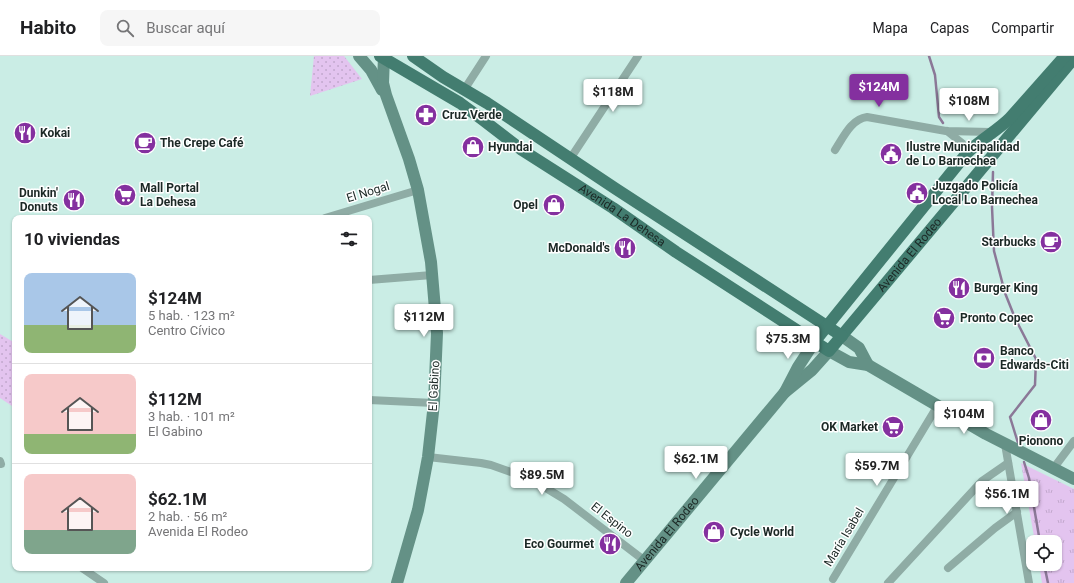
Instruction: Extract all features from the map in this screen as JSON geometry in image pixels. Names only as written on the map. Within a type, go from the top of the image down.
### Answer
[{"type":"main road","name":"El Gabino","points":[[359,56],[371,70],[386,95]]},
{"type":"main road","name":"Avenida La Dehesa","points":[[413,56],[842,336],[859,348],[868,365]]},
{"type":"main road","name":"Avenida El Rodeo","points":[[785,392],[798,367],[815,341],[967,153],[977,143],[991,132],[1002,126],[1010,118],[1064,56]]},
{"type":"main road","name":"Avenida El Rodeo","points":[[631,581],[645,561],[785,392],[812,370],[842,336],[1070,63],[1074,56]]},
{"type":"main road","name":"El Gabino","points":[[383,57],[383,83],[386,95],[409,159],[418,190],[431,262],[436,333],[434,403],[428,457],[418,510],[397,583]]},
{"type":"main road","name":"Avenida La Dehesa","points":[[383,57],[460,103],[522,150],[613,208],[676,252],[829,351],[849,362],[868,365],[1005,444],[1074,478]]},
{"type":"main road","points":[[887,253],[884,263],[886,268],[898,269]]},
{"type":"street","points":[[464,90],[486,56]]},
{"type":"street","points":[[570,158],[638,56]]},
{"type":"street","points":[[835,150],[852,124],[862,117],[871,117],[946,131],[991,132]]},
{"type":"street","points":[[946,131],[962,143],[967,153]]},
{"type":"street","name":"El Nogal","points":[[335,215],[418,190]]},
{"type":"street","points":[[372,280],[432,275]]},
{"type":"street","points":[[372,400],[434,403]]},
{"type":"street","name":"María Isabel","points":[[833,579],[938,405]]},
{"type":"street","points":[[1054,469],[1074,441]]},
{"type":"street","points":[[1005,444],[1029,583]]},
{"type":"street","name":"El Espino","points":[[428,457],[473,461],[491,465],[531,479],[564,499],[645,561]]},
{"type":"street","points":[[888,583],[982,481],[1008,463]]},
{"type":"street","points":[[948,568],[995,528],[1017,512]]},
{"type":"street","points":[[86,571],[104,583]]},
{"type":"green space","points":[[314,56],[344,56],[362,79],[310,96]]},
{"type":"green space","points":[[0,334],[12,341],[12,406],[0,398]]},
{"type":"green space","points":[[1021,463],[1074,489],[1074,583],[1042,583],[1040,571],[1062,571],[1062,535],[1034,535]]},
{"type":"waterway","points":[[929,56],[935,75],[939,117],[943,123]]},
{"type":"waterway","points":[[993,172],[992,207],[994,251],[1005,293],[1015,318],[1036,359],[1035,385],[1010,417],[1018,443]]},
{"type":"waterway","points":[[1024,462],[1029,478],[1039,535]]},
{"type":"waterway","points":[[1045,571],[1048,583]]},
{"type":"place","name":"Cruz Verde","points":[[426,115]]},
{"type":"place","name":"Kokai","points":[[25,133]]},
{"type":"place","name":"The Crepe Café","points":[[145,143]]},
{"type":"place","name":"Hyundai","points":[[473,147]]},
{"type":"place","name":"Ilustre Municipalidad de Lo Barnechea","points":[[891,154]]},
{"type":"place","name":"Juzgado Policía Local Lo Barnechea","points":[[917,193]]},
{"type":"place","name":"Mall Portal La Dehesa","points":[[125,195]]},
{"type":"place","name":"Dunkin' Donuts","points":[[74,200]]},
{"type":"place","name":"Opel","points":[[554,205]]},
{"type":"place","name":"Starbucks","points":[[1051,242]]},
{"type":"place","name":"McDonald's","points":[[625,248]]},
{"type":"place","name":"Burger King","points":[[959,288]]},
{"type":"place","name":"Pronto Copec","points":[[944,318]]},
{"type":"place","name":"Banco Edwards-Citi","points":[[984,358]]},
{"type":"place","name":"Pionono","points":[[1041,420]]},
{"type":"place","name":"OK Market","points":[[893,427]]},
{"type":"place","name":"Cycle World","points":[[714,532]]},
{"type":"place","name":"Eco Gourmet","points":[[610,544]]}]
